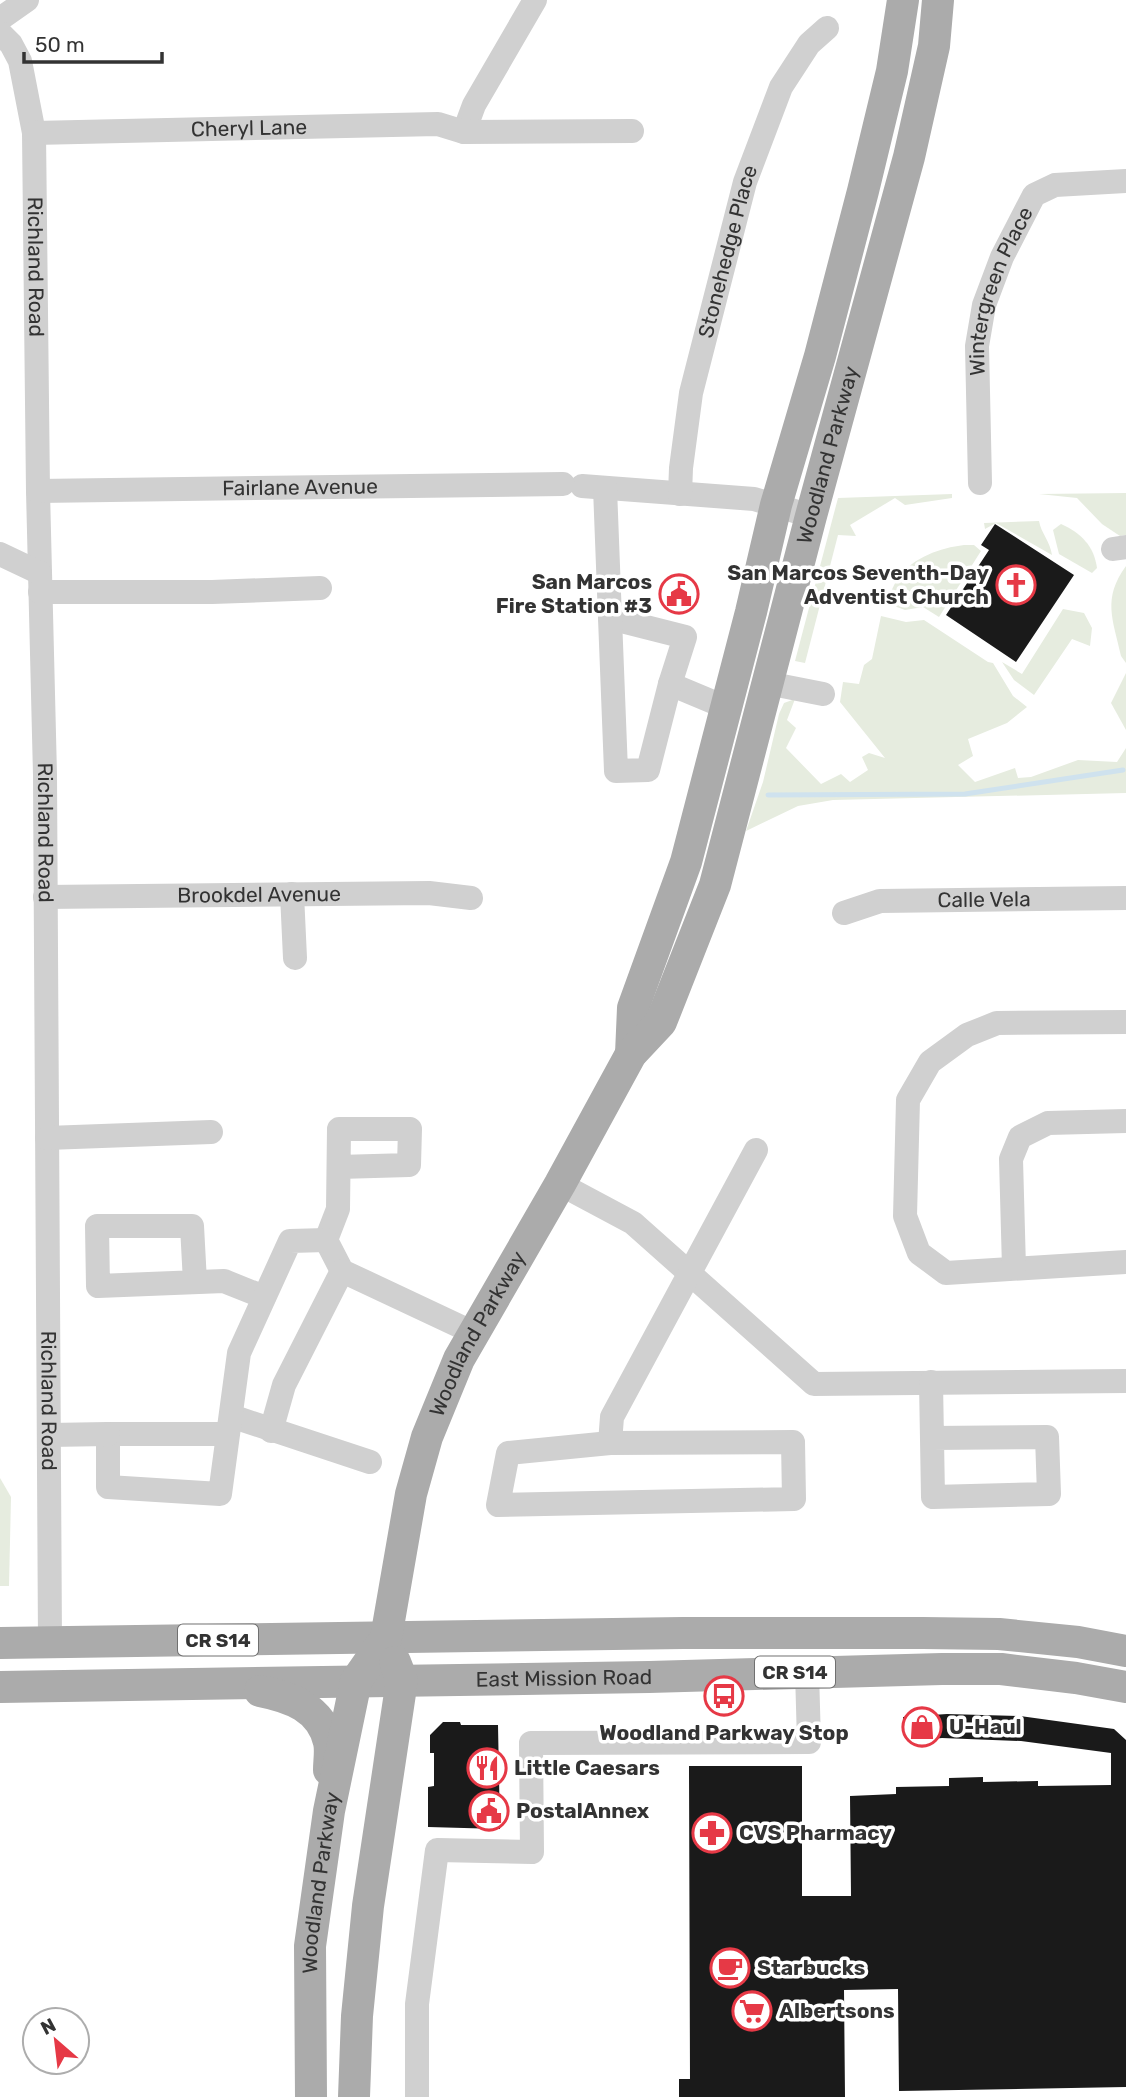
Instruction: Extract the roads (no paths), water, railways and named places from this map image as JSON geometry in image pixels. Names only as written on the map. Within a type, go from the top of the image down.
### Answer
[{"type":"main road","name":"Woodland Parkway","points":[[631,1055],[633,1009],[686,862],[776,505],[820,356],[863,191],[892,72],[904,0]]},
{"type":"main road","name":"Woodland Parkway","points":[[311,2097],[310,1947],[328,1811],[356,1681],[386,1638],[411,1494],[427,1437],[459,1359],[631,1055],[661,1022],[715,885],[811,516],[909,157],[934,46],[938,0]]},
{"type":"main road","name":"East Mission Road","points":[[0,1643],[683,1633],[923,1633],[999,1634],[1078,1642],[1126,1651]]},
{"type":"main road","points":[[649,1677],[649,1668],[655,1662],[876,1648],[923,1633]]},
{"type":"main road","points":[[354,2097],[357,2016],[368,1906],[402,1680],[386,1638]]},
{"type":"main road","name":"East Mission Road","points":[[0,1687],[1001,1670],[1076,1678],[1126,1687]]},
{"type":"main road","points":[[214,1683],[281,1695],[299,1702],[314,1713],[330,1743],[328,1811]]},
{"type":"street","points":[[0,9],[6,0]]},
{"type":"street","points":[[0,19],[27,0]]},
{"type":"street","points":[[464,132],[474,105],[536,0]]},
{"type":"street","name":"Stonehedge Place","points":[[680,494],[691,393],[745,182],[780,87],[809,44],[827,28]]},
{"type":"street","name":"Richland Road","points":[[0,33],[11,44],[19,61],[34,132],[45,897],[50,1642]]},
{"type":"street","name":"Cheryl Lane","points":[[34,132],[438,124],[464,132],[632,131]]},
{"type":"street","name":"Wintergreen Place","points":[[980,483],[977,346],[984,305],[1002,257],[1034,195],[1055,185],[1126,181]]},
{"type":"street","points":[[583,486],[610,618],[615,771],[648,769],[685,637],[610,618]]},
{"type":"street","name":"Fairlane Avenue","points":[[38,491],[583,486],[754,499],[811,516]]},
{"type":"street","points":[[0,554],[40,582],[212,592],[320,588]]},
{"type":"street","points":[[767,683],[823,694]]},
{"type":"street","points":[[670,684],[725,707]]},
{"type":"street","name":"Brookdel Avenue","points":[[45,897],[429,893],[471,898]]},
{"type":"street","points":[[292,894],[295,958]]},
{"type":"street","name":"Calle Vela","points":[[844,913],[880,901],[1126,898]]},
{"type":"street","points":[[1126,1022],[998,1023],[967,1035],[930,1062],[908,1100],[905,1216],[919,1253],[946,1273],[1126,1262]]},
{"type":"street","points":[[1014,1268],[1011,1159],[1020,1137],[1048,1123],[1126,1121]]},
{"type":"street","points":[[47,1138],[211,1132]]},
{"type":"street","points":[[610,1443],[612,1417],[756,1150]]},
{"type":"street","points":[[339,1167],[338,1209],[326,1240],[342,1271],[474,1333]]},
{"type":"street","points":[[560,1184],[634,1223],[814,1384],[1126,1381]]},
{"type":"street","points":[[195,1282],[192,1226],[97,1226],[99,1286],[225,1281],[264,1297]]},
{"type":"street","points":[[108,1434],[108,1488],[220,1494],[239,1353],[289,1241],[326,1240]]},
{"type":"street","points":[[271,1430],[284,1385],[342,1271]]},
{"type":"street","points":[[931,1382],[933,1497],[1049,1493],[1047,1437],[932,1438]]},
{"type":"street","points":[[48,1435],[108,1434],[229,1425],[271,1430],[370,1462]]},
{"type":"street","points":[[793,1442],[794,1499],[498,1504],[508,1453],[610,1443],[793,1442]]},
{"type":"street","points":[[417,2097],[417,2004],[436,1850],[532,1852],[531,1743],[809,1742],[807,1672]]},
{"type":"waterway","points":[[768,795],[965,794],[1123,770]]},
{"type":"place","name":"San Marcos Seventh-Day Adventist Church","points":[[1016,585]]},
{"type":"place","name":"San Marcos Fire Station #3","points":[[679,594]]},
{"type":"place","name":"Woodland Parkway Stop","points":[[724,1696]]},
{"type":"place","name":"U-Haul","points":[[922,1727]]},
{"type":"place","name":"Little Caesars","points":[[487,1768]]},
{"type":"place","name":"PostalAnnex","points":[[489,1811]]},
{"type":"place","name":"CVS Pharmacy","points":[[712,1833]]},
{"type":"place","name":"Starbucks","points":[[730,1968]]},
{"type":"place","name":"Albertsons","points":[[752,2011]]}]
